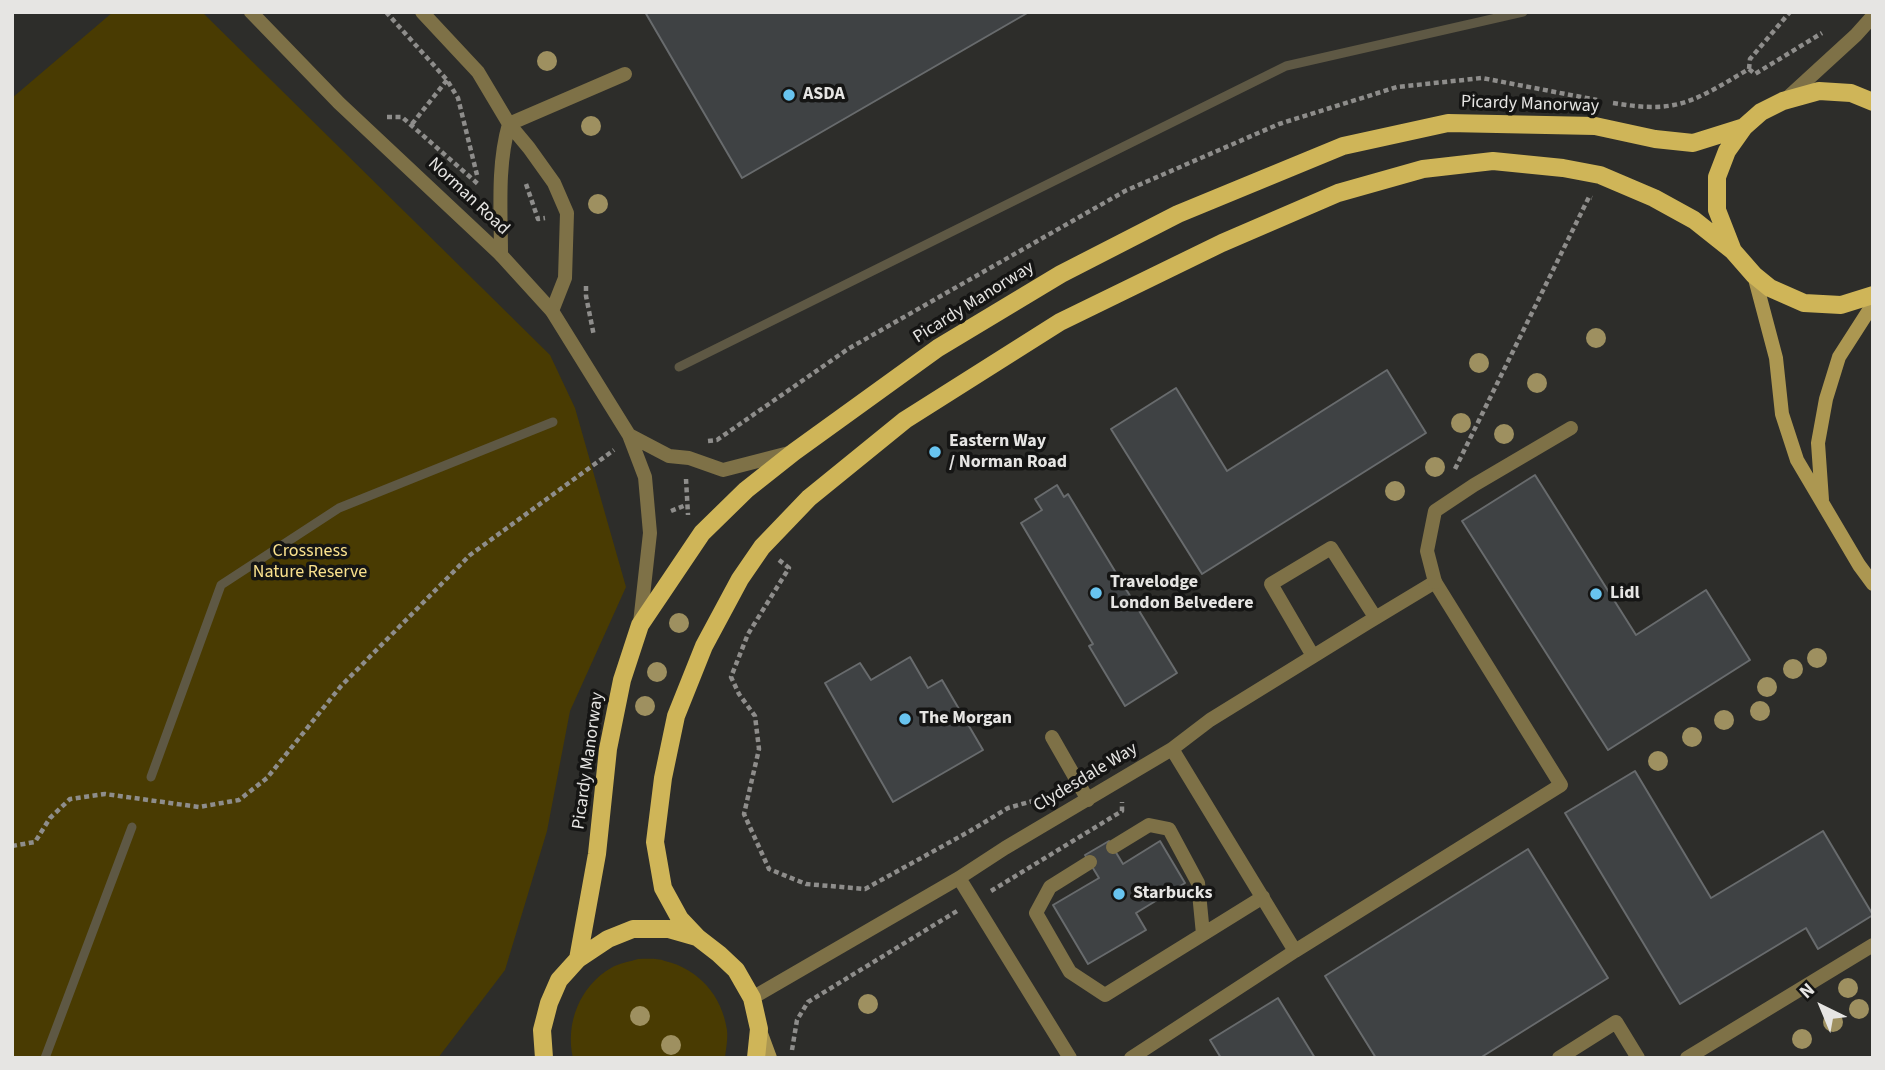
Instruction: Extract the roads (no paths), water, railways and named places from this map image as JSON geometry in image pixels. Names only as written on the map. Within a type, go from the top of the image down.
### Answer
[{"type":"main road","points":[[1733,251],[1717,210],[1717,177],[1727,150],[1744,128],[1761,112],[1783,102],[1819,92],[1851,93],[1873,102]]},
{"type":"main road","name":"Picardy Manorway","points":[[578,959],[597,854],[608,749],[622,680],[640,625],[702,533],[747,490],[794,452],[938,348],[1061,274],[1178,214],[1343,146],[1448,123],[1595,126],[1655,139],[1693,143],[1744,128]]},
{"type":"main road","points":[[770,1058],[759,1029],[752,998],[736,970],[696,937],[680,919],[663,887],[655,842],[663,778],[676,716],[704,646],[740,579],[762,547],[809,498],[905,420],[1060,322],[1210,249],[1338,193],[1423,169],[1493,161],[1563,168],[1600,176],[1654,198],[1694,220],[1733,251],[1754,275],[1770,288],[1804,303],[1841,305],[1873,295]]},
{"type":"main road","points":[[1754,275],[1776,358],[1782,414],[1797,460],[1858,565],[1873,584]]},
{"type":"main road","points":[[1822,505],[1818,443],[1826,399],[1839,357],[1873,304]]},
{"type":"main road","points":[[544,1058],[542,1030],[549,1003],[559,981],[578,959],[608,939],[633,929],[669,929],[696,937]]},
{"type":"main road","points":[[757,1058],[759,1029]]},
{"type":"street","name":"Norman Road","points":[[251,12],[339,103],[501,255],[552,311],[629,435],[645,477],[650,533],[640,625]]},
{"type":"street","points":[[422,12],[478,72],[509,124],[554,183],[567,213],[565,278],[552,311]]},
{"type":"street","points":[[1783,102],[1873,16]]},
{"type":"street","points":[[501,255],[502,147],[509,124],[625,74]]},
{"type":"street","points":[[1131,1058],[1296,951],[1562,785],[1435,582],[1427,551],[1435,511],[1571,428]]},
{"type":"street","points":[[629,435],[669,456],[690,458],[723,470],[794,452]]},
{"type":"street","points":[[1313,656],[1271,583],[1331,548],[1375,617]]},
{"type":"street","name":"Clydesdale Way","points":[[752,998],[959,878],[1172,749],[1210,720],[1435,582]]},
{"type":"street","points":[[1052,737],[1088,800]]},
{"type":"street","points":[[1172,749],[1296,951]]},
{"type":"street","points":[[1113,847],[1149,825],[1169,829],[1198,883],[1203,934]]},
{"type":"street","points":[[1090,862],[1050,887],[1036,913],[1070,972],[1105,995],[1263,897]]},
{"type":"street","points":[[959,878],[1070,1058]]},
{"type":"street","points":[[1687,1058],[1873,945]]},
{"type":"street","points":[[1559,1058],[1616,1022],[1638,1058]]},
{"type":"waterway","points":[[679,367],[1286,66],[1523,12]]},
{"type":"waterway","points":[[151,777],[221,585],[339,508],[553,422]]},
{"type":"waterway","points":[[45,1058],[132,827]]},
{"type":"place","name":"ASDA","points":[[789,95]]},
{"type":"place","name":"Eastern Way / Norman Road","points":[[935,452]]},
{"type":"place","name":"Travelodge London Belvedere","points":[[1096,593]]},
{"type":"place","name":"Lidl","points":[[1596,594]]},
{"type":"place","name":"The Morgan","points":[[905,719]]},
{"type":"place","name":"Starbucks","points":[[1119,894]]},
{"type":"park label","name":"Crossness Nature Reserve","points":[[310,562]]}]
